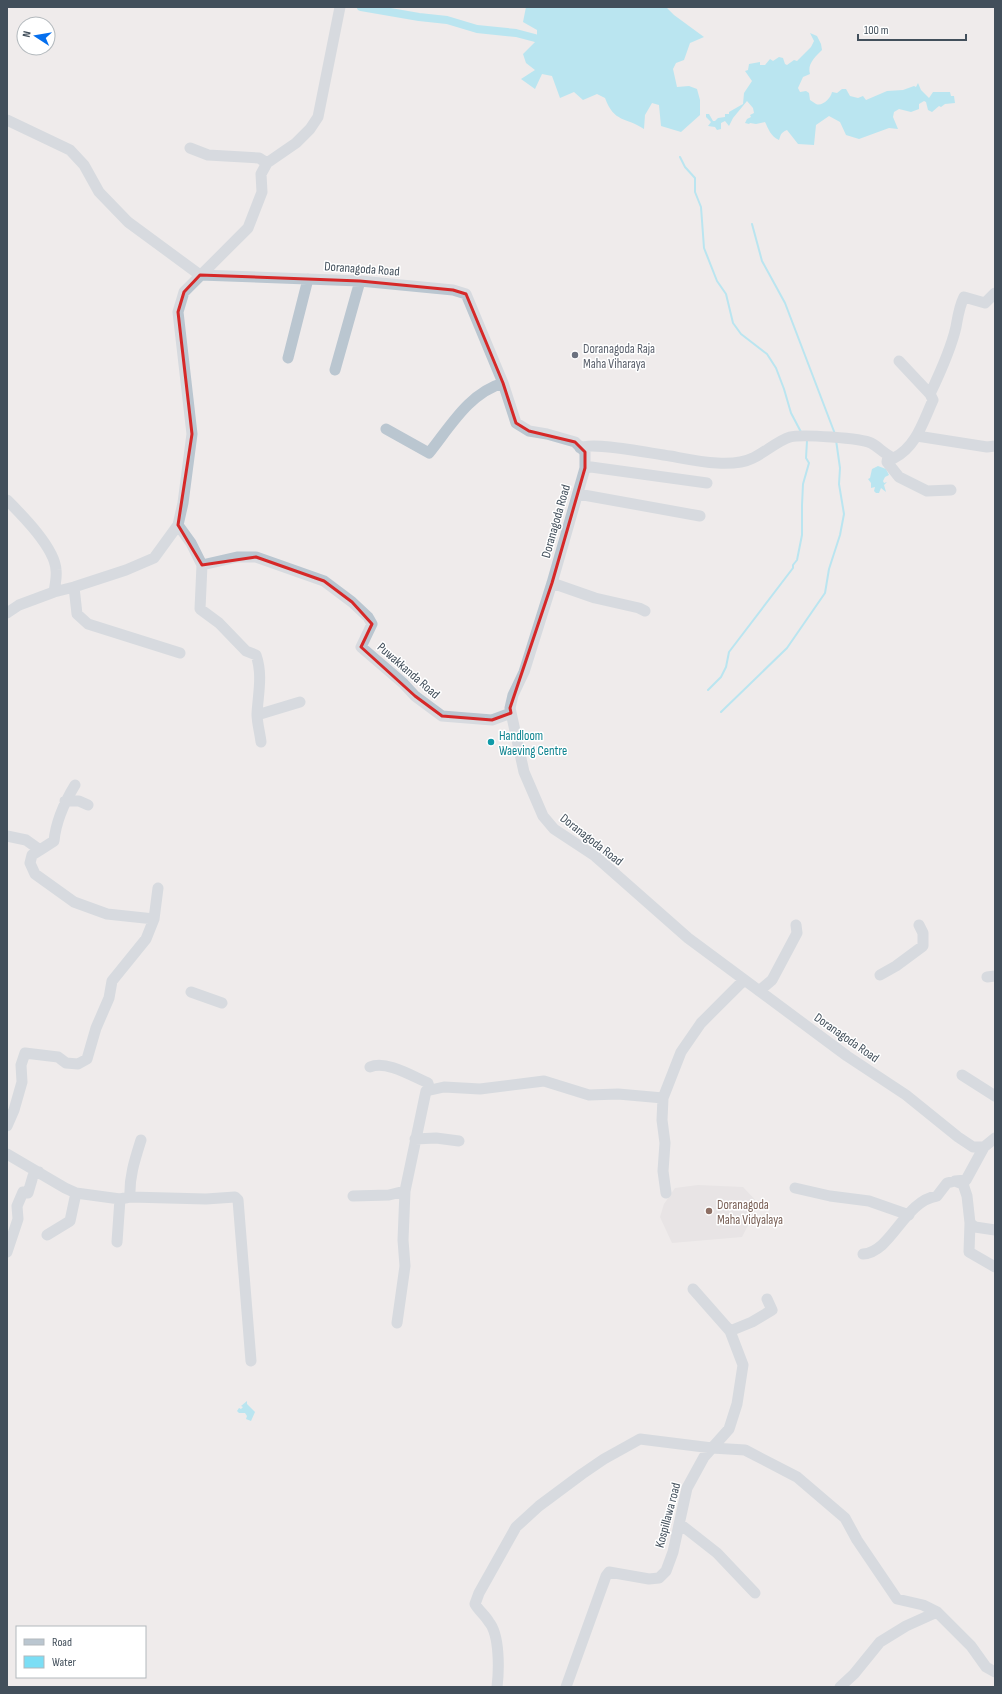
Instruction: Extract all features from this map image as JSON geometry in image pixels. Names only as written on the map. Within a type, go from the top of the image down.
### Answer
[{"type":"street","points":[[7,613],[19,605],[54,592],[126,570],[154,558],[178,526],[183,503],[192,434],[178,312],[184,292],[248,228],[262,192],[261,174],[266,163],[296,143],[318,117],[340,7]]},
{"type":"street","points":[[7,120],[70,150],[84,165],[99,192],[128,222],[200,275]]},
{"type":"street","points":[[190,148],[208,155],[259,158],[266,163]]},
{"type":"street","name":"Doranagoda Road","points":[[200,275],[360,281],[453,290],[466,294],[503,383],[516,423],[529,431],[547,434],[575,442],[585,452],[585,468],[552,583],[524,672],[513,695],[510,708],[524,772],[543,816],[554,828],[595,856],[688,938],[847,1056],[906,1095],[958,1137],[973,1147],[984,1147]]},
{"type":"street","points":[[288,358],[308,279]]},
{"type":"street","points":[[336,370],[360,281]]},
{"type":"street","points":[[930,394],[947,353],[956,327],[959,307],[964,297],[985,303],[995,293]]},
{"type":"street","points":[[580,448],[585,445],[607,447],[707,462],[733,463],[745,462],[754,458],[789,437],[805,436],[860,440],[871,443],[888,456],[894,458],[904,453],[918,436],[933,400],[930,394],[899,361]]},
{"type":"street","points":[[386,429],[429,453],[469,403],[491,387],[503,383]]},
{"type":"street","points":[[918,436],[973,445],[995,446]]},
{"type":"street","points":[[888,456],[887,462],[899,478],[927,491],[951,490]]},
{"type":"street","points":[[585,468],[591,467],[707,483]]},
{"type":"street","points":[[578,494],[700,516]]},
{"type":"street","points":[[7,500],[27,520],[50,553],[56,570],[54,592]]},
{"type":"street","points":[[178,526],[191,543],[202,565],[200,609],[219,623],[246,651],[256,655],[259,662],[260,690],[257,715],[261,742]]},
{"type":"street","name":"Puwakkanda Road","points":[[202,565],[237,557],[256,557],[324,581],[352,602],[368,617],[372,624],[362,647],[403,683],[415,696],[442,716],[492,720],[511,713]]},
{"type":"street","points":[[552,583],[595,598],[639,608],[645,611]]},
{"type":"street","points":[[74,587],[77,614],[88,624],[180,653]]},
{"type":"street","points":[[257,715],[300,702]]},
{"type":"street","points":[[75,785],[65,801],[55,828],[54,841],[32,855],[30,863],[35,874],[74,902],[107,914],[154,919]]},
{"type":"street","points":[[65,801],[79,801],[88,805]]},
{"type":"street","points":[[7,836],[26,840],[40,850]]},
{"type":"street","points":[[7,1126],[14,1110],[22,1082],[21,1064],[25,1053],[58,1057],[66,1063],[78,1064],[87,1059],[96,1028],[108,998],[112,981],[146,939],[154,919],[158,888]]},
{"type":"street","points":[[759,991],[772,980],[797,933],[796,925]]},
{"type":"street","points":[[880,974],[896,966],[923,946],[923,933],[919,925]]},
{"type":"street","points":[[666,1193],[663,1171],[665,1143],[662,1120],[662,1098],[681,1052],[701,1023],[744,980]]},
{"type":"street","points":[[190,992],[222,1003]]},
{"type":"street","points":[[370,1067],[377,1064],[399,1070],[428,1083],[429,1090]]},
{"type":"street","points":[[962,1075],[995,1096]]},
{"type":"street","points":[[397,1323],[405,1266],[403,1240],[405,1191],[426,1091],[444,1087],[480,1089],[544,1081],[589,1095],[618,1094],[662,1098]]},
{"type":"street","points":[[415,1139],[436,1138],[459,1141]]},
{"type":"street","points":[[863,1254],[869,1254],[883,1243],[908,1215],[913,1207],[930,1197],[937,1196],[947,1183],[966,1180],[984,1147],[995,1138]]},
{"type":"street","points":[[117,1242],[125,1198],[130,1187],[133,1166],[141,1140]]},
{"type":"street","points":[[7,1154],[76,1193],[125,1198],[206,1199],[235,1197],[238,1200],[251,1360]]},
{"type":"street","points":[[7,1252],[18,1218],[17,1206],[23,1192],[28,1193],[33,1176],[39,1172]]},
{"type":"street","points":[[955,1181],[963,1184],[967,1196],[970,1223],[969,1252],[995,1266]]},
{"type":"street","points":[[796,1188],[830,1196],[869,1201],[908,1215]]},
{"type":"street","points":[[353,1196],[389,1196],[405,1191]]},
{"type":"street","points":[[47,1235],[70,1221],[76,1193]]},
{"type":"street","points":[[970,1223],[975,1227],[995,1230]]},
{"type":"street","name":"Kospillawa road","points":[[566,1687],[606,1576],[609,1572],[649,1579],[659,1578],[666,1571],[680,1524],[687,1488],[700,1464],[729,1429],[738,1396],[743,1365],[730,1331],[693,1289]]},
{"type":"street","points":[[730,1331],[752,1322],[772,1310],[767,1299]]},
{"type":"street","points":[[497,1687],[499,1674],[498,1645],[490,1622],[480,1613],[475,1604],[479,1593],[516,1527],[556,1493],[604,1459],[633,1441],[640,1439],[712,1448],[745,1450],[797,1477],[845,1518],[857,1540],[897,1600],[923,1606],[937,1612],[971,1646],[986,1667],[995,1672]]},
{"type":"street","points":[[680,1524],[717,1553],[755,1593]]},
{"type":"street","points":[[840,1687],[854,1674],[880,1642],[906,1626],[937,1612]]},
{"type":"highlighted area","points":[[200,275],[360,281],[453,290],[466,294],[503,383],[516,423],[529,431],[575,442],[585,452],[585,468],[552,583],[510,708],[511,713],[492,720],[442,716],[415,696],[361,647],[372,624],[352,602],[324,581],[256,557],[202,565],[178,525],[192,434],[178,312],[184,292]]},
{"type":"shaded area","name":"Doranagoda Maha Vidyalaya","points":[[698,1185],[743,1187],[759,1204],[742,1237],[672,1243],[660,1217],[664,1204],[675,1188]]},
{"type":"water","points":[[526,7],[666,7],[674,15],[704,37],[690,43],[684,60],[676,63],[673,69],[677,87],[689,86],[697,89],[700,100],[700,115],[681,132],[661,126],[659,105],[652,103],[645,115],[644,129],[617,116],[612,112],[605,98],[597,94],[583,100],[574,92],[560,98],[552,76],[542,74],[535,89],[521,79],[535,70],[526,63],[523,54],[537,40],[537,30],[523,22]]},
{"type":"water","points":[[810,33],[817,36],[822,50],[814,58],[811,64],[809,70],[810,74],[803,77],[798,88],[800,92],[806,91],[809,93],[810,100],[818,105],[828,99],[832,92],[837,93],[842,89],[846,89],[850,96],[858,98],[863,96],[866,100],[887,91],[903,90],[914,86],[916,87],[918,83],[921,90],[929,98],[933,92],[950,92],[951,96],[954,96],[955,103],[945,104],[941,107],[939,106],[932,112],[928,110],[926,102],[924,101],[919,104],[919,109],[911,112],[899,109],[894,112],[893,117],[898,129],[889,128],[859,139],[846,135],[840,122],[829,116],[816,125],[814,145],[798,144],[787,130],[782,133],[779,140],[776,139],[765,122],[756,124],[745,123],[747,119],[751,117],[750,115],[754,113],[753,108],[747,101],[733,118],[729,126],[725,121],[721,123],[721,129],[717,130],[715,127],[708,126],[711,122],[706,117],[706,114],[709,114],[713,121],[715,121],[718,118],[725,117],[725,114],[729,114],[729,112],[743,104],[744,93],[752,81],[745,71],[748,70],[749,64],[760,62],[760,65],[765,65],[770,59],[773,61],[779,57],[783,58],[785,64],[787,65],[794,60],[797,61],[811,47],[814,41]]},
{"type":"water","points":[[878,466],[886,469],[889,475],[885,477],[883,481],[884,483],[887,482],[884,485],[886,492],[881,488],[879,493],[876,493],[874,491],[875,487],[871,488],[871,483],[868,479],[870,478],[872,469]]},
{"type":"water","points":[[247,1401],[247,1404],[255,1412],[251,1421],[246,1419],[247,1416],[245,1413],[239,1413],[237,1411],[239,1408],[241,1409],[243,1407],[241,1406]]},
{"type":"waterway","points":[[361,7],[419,17],[447,20],[477,29],[516,33],[535,38]]},
{"type":"waterway","points":[[680,157],[685,167],[695,178],[695,192],[701,207],[704,248],[717,281],[726,294],[733,323],[741,334],[767,354],[776,368],[791,413],[801,432]]},
{"type":"waterway","points":[[752,224],[762,261],[785,303],[835,434]]},
{"type":"waterway","points":[[721,712],[787,648],[825,593],[829,569],[840,535],[844,514],[839,484],[840,468],[836,440]]},
{"type":"waterway","points":[[708,690],[721,677],[726,667],[729,652],[793,568],[793,565],[797,560],[802,535],[803,484],[809,463],[806,458],[807,441]]},
{"type":"place","name":"Doranagoda Raja Maha Viharaya","points":[[575,355]]},
{"type":"place","name":"Handloom Waeving Centre","points":[[491,742]]},
{"type":"place","name":"Doranagoda Maha Vidyalaya","points":[[709,1211]]}]
